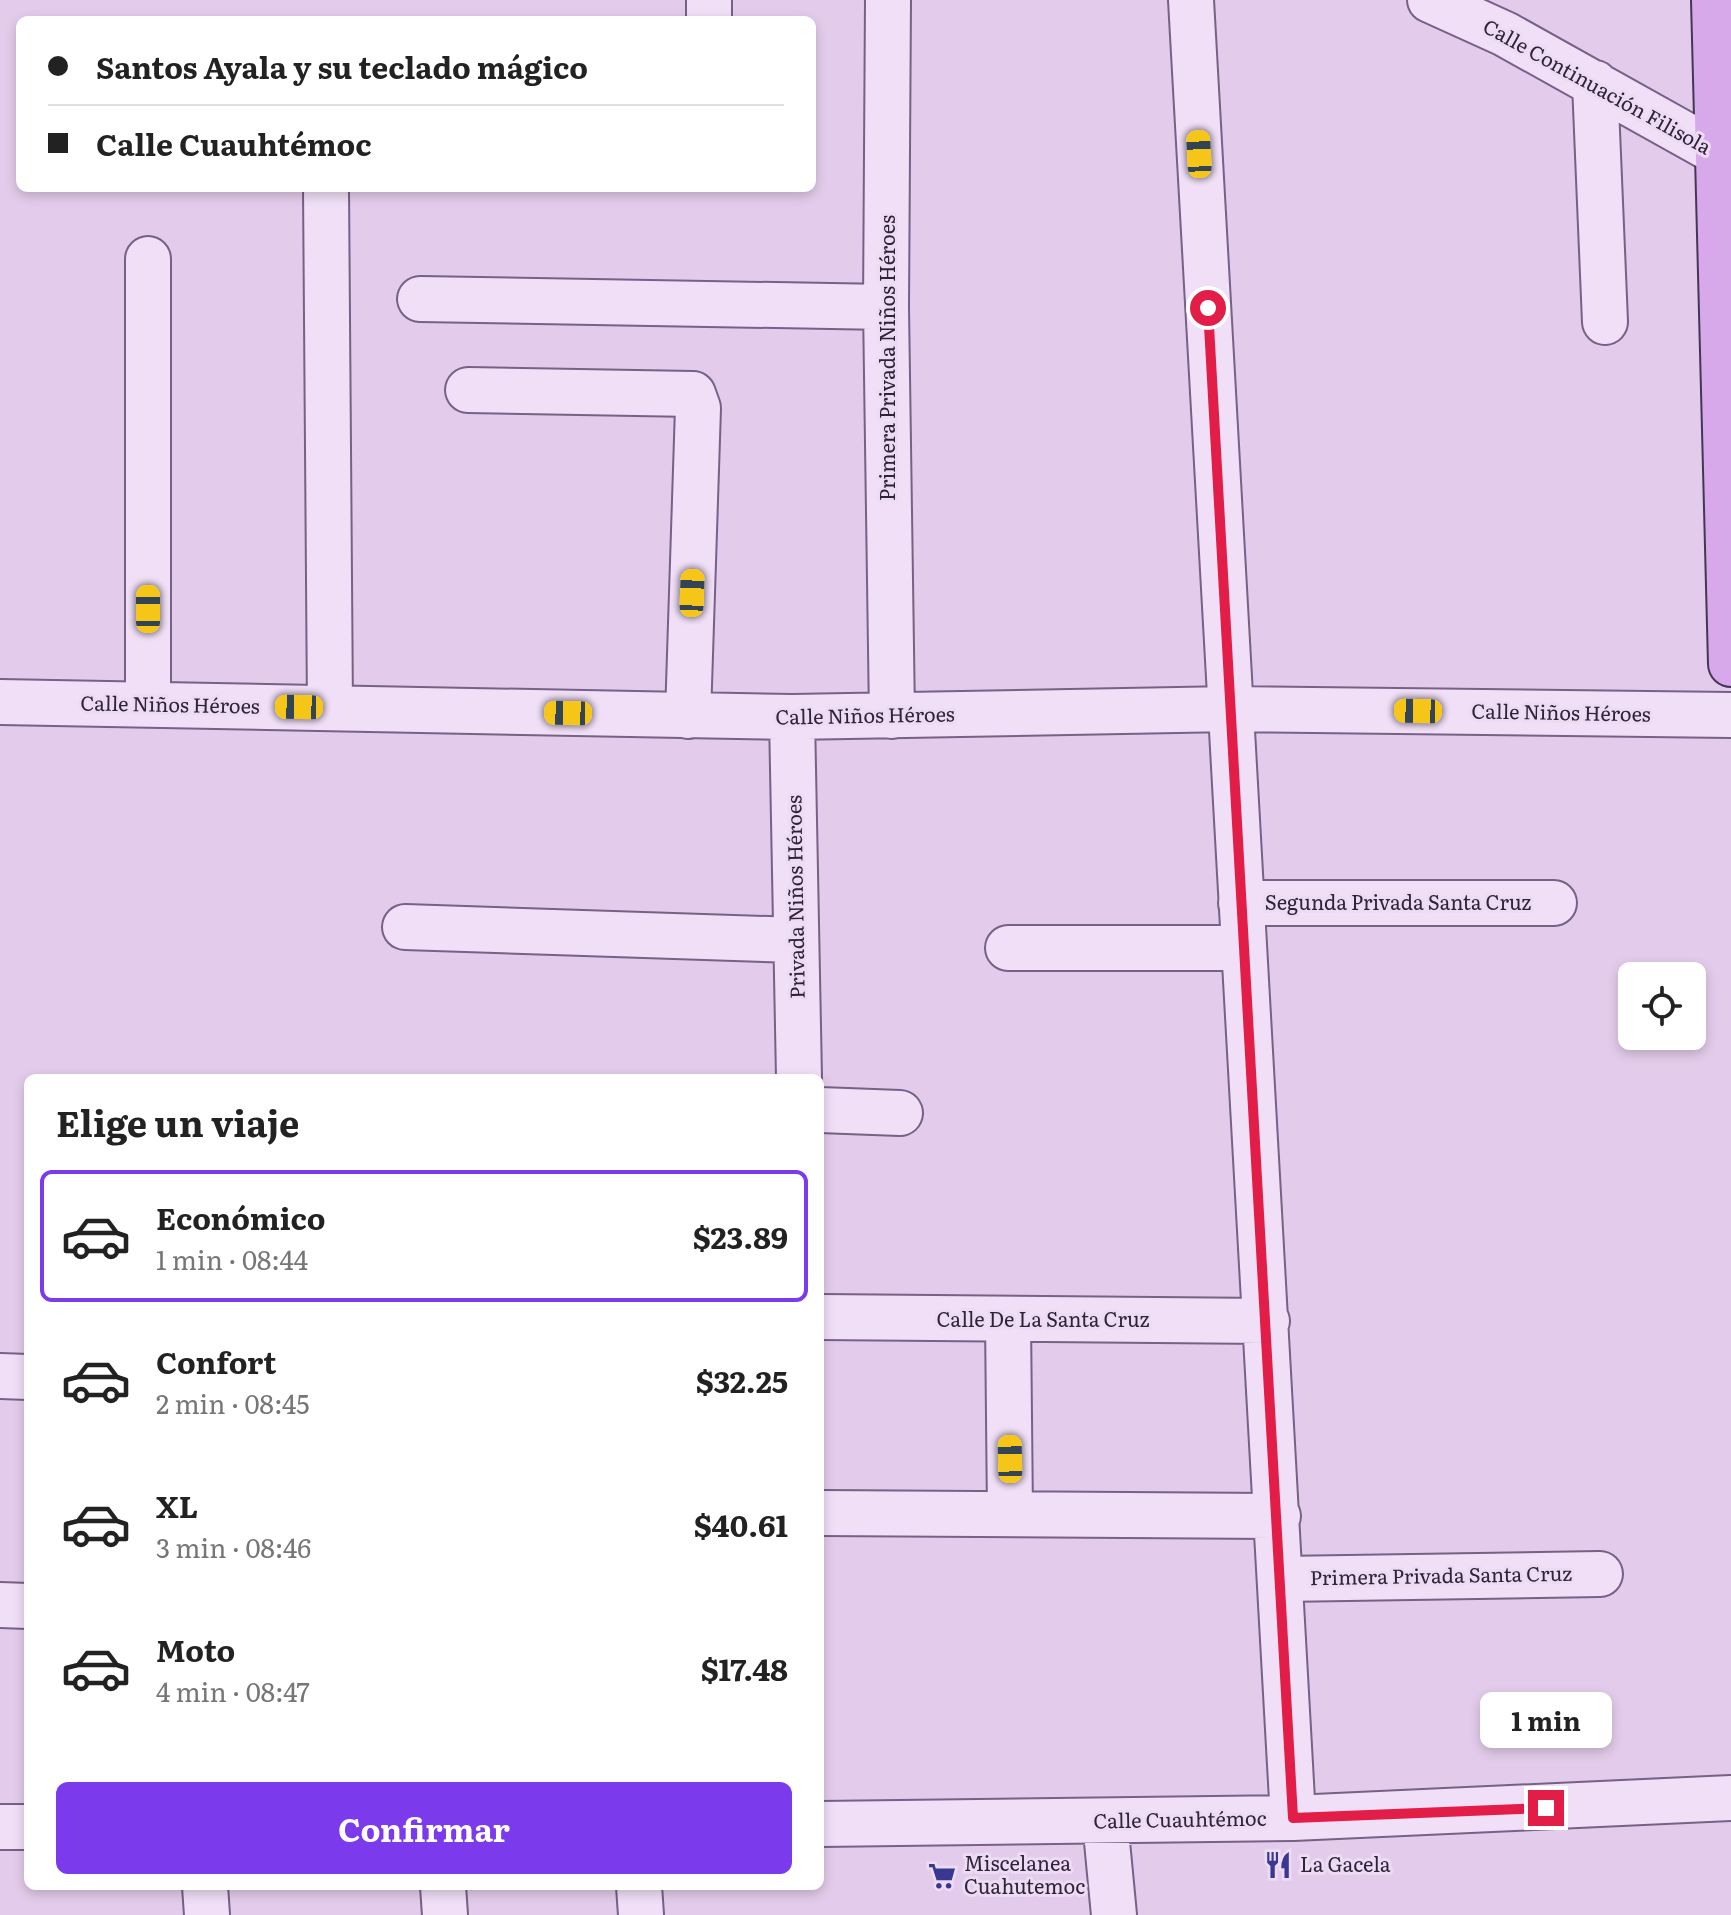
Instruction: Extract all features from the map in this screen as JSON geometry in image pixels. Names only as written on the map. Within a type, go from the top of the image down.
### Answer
[{"type":"main road","points":[[1714,0],[1727,276],[1731,664]]},
{"type":"street","name":"Primera Privada Niños Héroes","points":[[888,0],[886,307],[892,716]]},
{"type":"street","points":[[1191,0],[1243,948],[1282,1579],[1293,1818]]},
{"type":"street","name":"Calle Continuación Filisola","points":[[1430,0],[1505,17],[1595,83],[1720,154]]},
{"type":"street","points":[[1595,83],[1605,322]]},
{"type":"street","points":[[326,192],[330,708]]},
{"type":"street","points":[[148,259],[148,704]]},
{"type":"street","points":[[420,299],[886,307]]},
{"type":"street","points":[[468,390],[693,394],[698,408],[688,716]]},
{"type":"street","name":"Calle Niños Héroes","points":[[0,702],[792,717],[1231,709],[1731,715]]},
{"type":"street","name":"Privada Niños Héroes","points":[[792,717],[799,1074]]},
{"type":"street","name":"Segunda Privada Santa Cruz","points":[[1241,903],[1554,903]]},
{"type":"street","points":[[405,927],[796,940]]},
{"type":"street","points":[[1008,948],[1243,948]]},
{"type":"street","points":[[824,1110],[900,1113]]},
{"type":"street","name":"Calle De La Santa Cruz","points":[[824,1317],[1267,1321]]},
{"type":"street","points":[[1008,1320],[1010,1514]]},
{"type":"street","points":[[0,1376],[24,1377]]},
{"type":"street","points":[[824,1513],[1278,1516]]},
{"type":"street","name":"Primera Privada Santa Cruz","points":[[1282,1579],[1600,1574]]},
{"type":"street","points":[[0,1605],[24,1606]]},
{"type":"street","name":"Calle Cuauhtémoc","points":[[824,1824],[1293,1818],[1731,1798]]},
{"type":"street","points":[[1105,1821],[1114,1915]]},
{"type":"street","points":[[0,1827],[24,1827]]},
{"type":"street","points":[[205,1890],[207,1915]]},
{"type":"street","points":[[443,1890],[445,1915]]},
{"type":"street","points":[[639,1890],[641,1915]]},
{"type":"place","name":"La Gacela","points":[[1278,1865]]},
{"type":"place","name":"Miscelanea Cuahutemoc","points":[[942,1876]]},
{"type":"route","points":[[1208,308],[1282,1579],[1293,1818],[1546,1808]]}]
